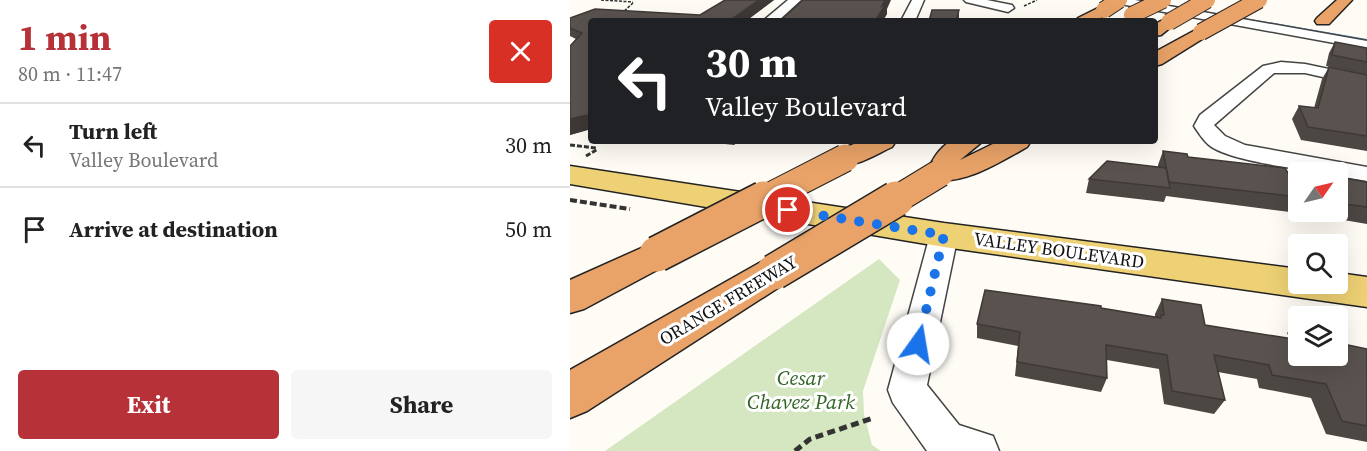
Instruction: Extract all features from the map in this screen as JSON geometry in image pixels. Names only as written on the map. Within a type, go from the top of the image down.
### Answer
[{"type":"highway","points":[[1126,18],[1163,0]]},
{"type":"highway","points":[[1162,26],[1207,0]]},
{"type":"highway","points":[[1317,20],[1345,0]]},
{"type":"highway","points":[[1089,18],[1113,3]]},
{"type":"highway","points":[[1158,58],[1201,32],[1263,6]]},
{"type":"highway","points":[[570,298],[876,144]]},
{"type":"highway","name":"ORANGE FREEWAY","points":[[570,395],[939,173],[950,153],[965,144]]},
{"type":"highway","points":[[939,173],[975,165],[1013,144]]},
{"type":"main road","name":"VALLEY BOULEVARD","points":[[570,175],[944,235],[1288,281]]},
{"type":"main road","points":[[1348,290],[1367,292]]},
{"type":"street","points":[[774,18],[795,0]]},
{"type":"street","points":[[909,18],[918,0]]},
{"type":"street","points":[[970,0],[1008,8]]},
{"type":"street","points":[[1151,0],[1367,37]]},
{"type":"street","points":[[1197,0],[1263,6]]},
{"type":"street","points":[[1113,3],[1367,45]]},
{"type":"street","points":[[1317,20],[1345,24]]},
{"type":"street","points":[[1367,82],[1281,66],[1269,69],[1207,118],[1204,126],[1217,141],[1239,151],[1367,174]]},
{"type":"street","points":[[944,235],[907,390],[947,443],[978,451]]},
{"type":"path","points":[[601,0],[634,2],[619,16]]},
{"type":"path","points":[[570,145],[598,149]]},
{"type":"path","points":[[795,451],[810,439],[873,418]]},
{"type":"green space","name":"Cesar Chavez Park","points":[[879,259],[900,280],[863,391],[864,414],[872,445],[881,451],[605,451]]},
{"type":"building","points":[[725,0],[759,0],[733,18],[588,18],[588,115],[570,119],[570,46],[582,33],[570,28],[570,18],[595,9],[700,15]]},
{"type":"building","points":[[803,0],[885,0],[882,6],[886,4],[877,18],[783,18]]},
{"type":"building","points":[[932,10],[959,10],[957,18],[930,18]]},
{"type":"building","points":[[1335,42],[1367,48],[1367,62],[1332,55]]},
{"type":"building","points":[[1329,67],[1367,75],[1367,136],[1308,127],[1299,106],[1318,108]]},
{"type":"building","points":[[1163,151],[1187,154],[1188,157],[1285,168],[1288,173],[1288,196],[1169,182]]},
{"type":"building","points":[[1107,161],[1166,168],[1170,188],[1089,179]]},
{"type":"building","points":[[1348,179],[1367,182],[1367,207],[1348,204]]},
{"type":"building","points":[[985,290],[1101,306],[1101,308],[1161,318],[1161,315],[1164,315],[1162,299],[1201,305],[1205,325],[1288,338],[1288,366],[1348,366],[1348,345],[1367,349],[1367,426],[1342,421],[1326,384],[1272,375],[1269,365],[1214,355],[1225,400],[1172,391],[1167,355],[1106,345],[1107,378],[1017,362],[1020,332],[977,324]]},
{"type":"waterway","points":[[1159,4],[1367,40]]},
{"type":"route","points":[[788,210],[944,235],[918,344]]}]
